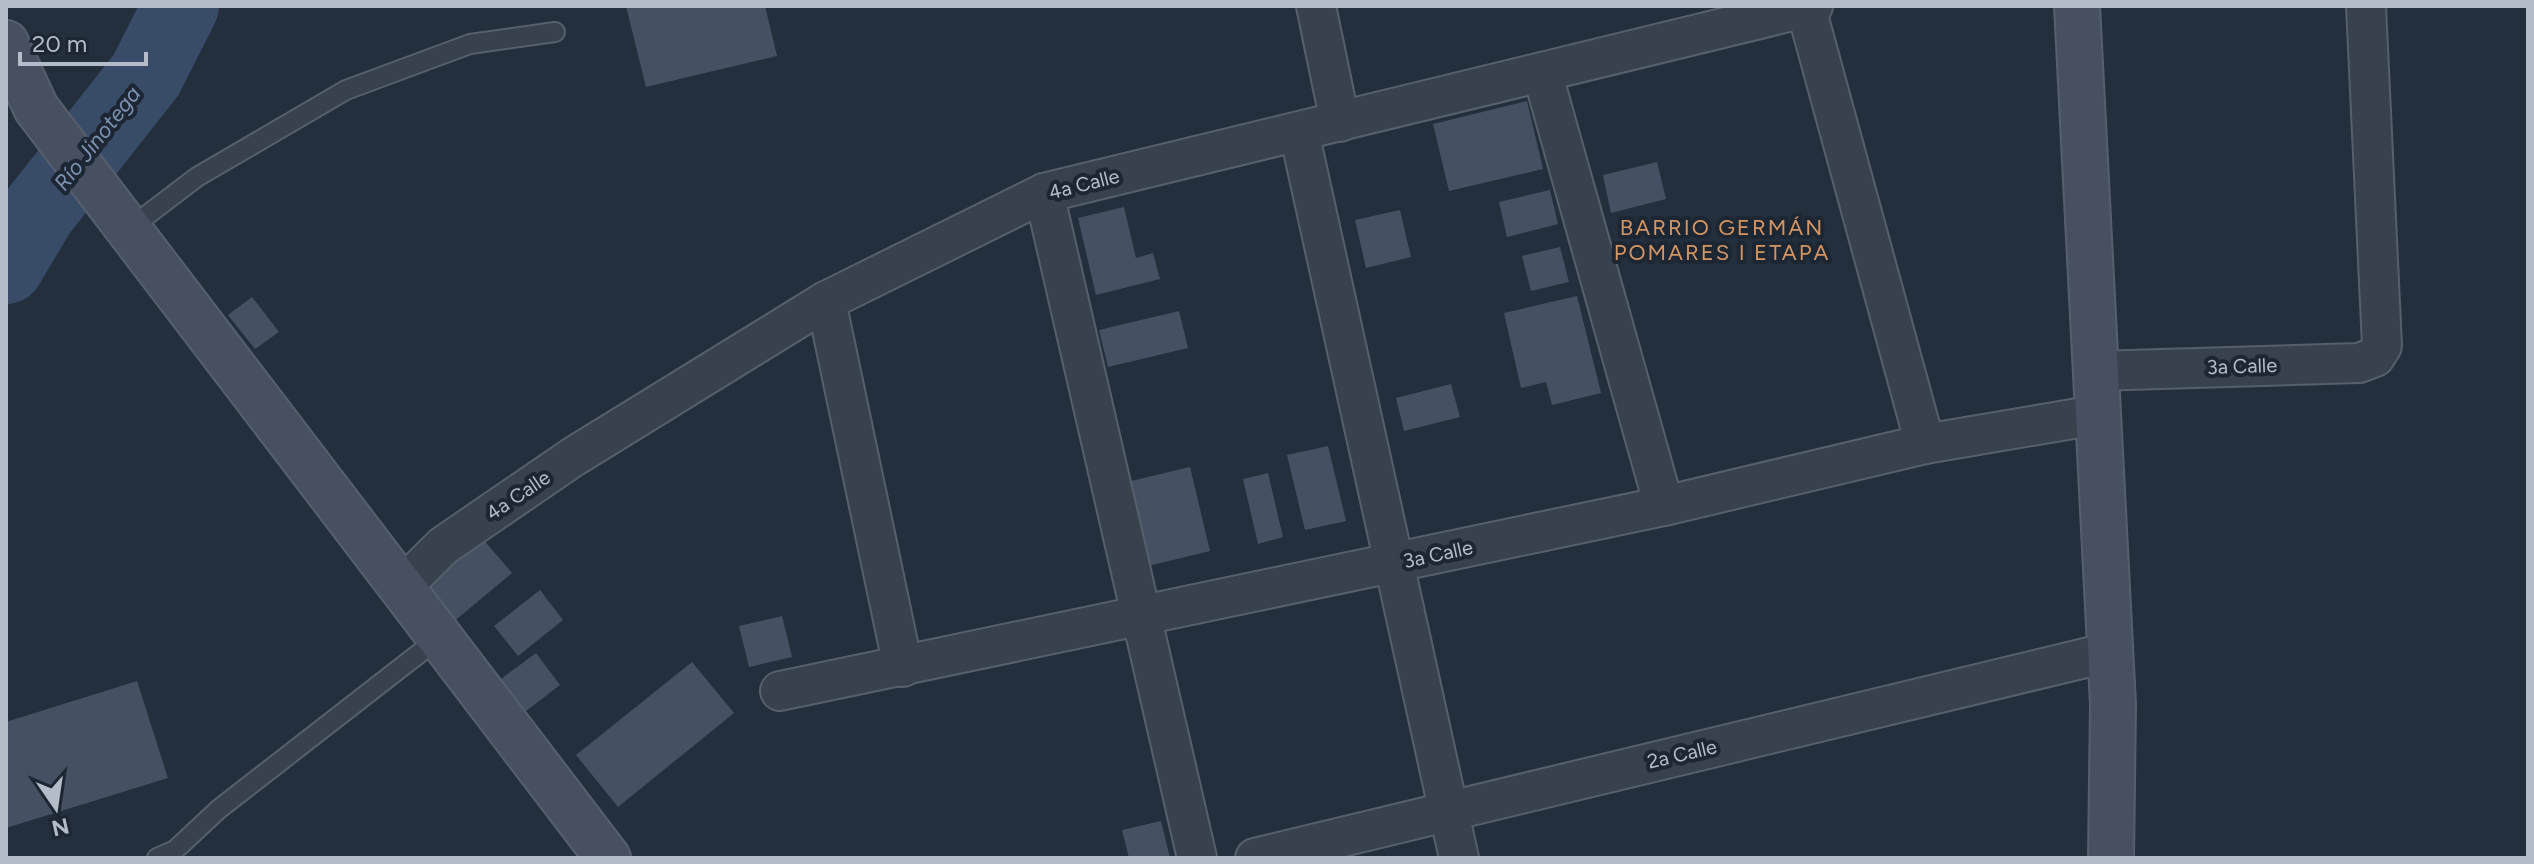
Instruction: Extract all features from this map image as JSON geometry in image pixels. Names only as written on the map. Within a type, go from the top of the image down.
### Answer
[{"type":"main road","points":[[2077,6],[2110,652],[2111,858]]},
{"type":"main road","points":[[6,43],[36,108],[120,214],[608,858]]},
{"type":"street","points":[[1316,6],[1340,122]]},
{"type":"street","name":"3a Calle","points":[[2094,371],[2359,363],[2375,357],[2382,346],[2366,6]]},
{"type":"street","points":[[1809,7],[1925,444]]},
{"type":"street","name":"4a Calle","points":[[401,588],[443,546],[573,457],[826,301],[1044,193],[1809,7]]},
{"type":"street","points":[[1542,72],[1664,506]]},
{"type":"street","points":[[1299,132],[1459,858]]},
{"type":"street","points":[[1044,193],[1197,858]]},
{"type":"street","points":[[826,301],[903,667]]},
{"type":"street","name":"3a Calle","points":[[780,691],[1664,506],[1925,444],[2096,415]]},
{"type":"street","name":"2a Calle","points":[[1255,858],[2110,652]]},
{"type":"lane","points":[[120,214],[197,177],[346,90],[470,44],[555,32]]},
{"type":"lane","points":[[157,858],[175,850],[219,809],[439,638]]},
{"type":"building","points":[[626,6],[765,6],[777,56],[646,87]]},
{"type":"building","points":[[1527,101],[1543,169],[1449,191],[1433,124]]},
{"type":"building","points":[[1657,162],[1666,199],[1611,213],[1603,175]]},
{"type":"building","points":[[1550,190],[1558,224],[1507,237],[1499,202]]},
{"type":"building","points":[[1124,207],[1136,258],[1153,253],[1160,279],[1096,295],[1078,218]]},
{"type":"building","points":[[1400,210],[1411,257],[1366,268],[1355,220]]},
{"type":"building","points":[[1560,247],[1569,282],[1531,291],[1522,256]]},
{"type":"building","points":[[1577,296],[1601,393],[1552,405],[1546,382],[1521,388],[1504,313]]},
{"type":"building","points":[[252,297],[279,332],[255,349],[228,315]]},
{"type":"building","points":[[1179,311],[1188,348],[1108,367],[1099,330]]},
{"type":"building","points":[[1451,384],[1460,417],[1404,431],[1396,398]]},
{"type":"building","points":[[1328,446],[1346,521],[1305,530],[1287,455]]},
{"type":"building","points":[[1190,467],[1210,551],[1148,566],[1127,482]]},
{"type":"building","points":[[1268,473],[1283,537],[1258,544],[1243,479]]},
{"type":"building","points":[[483,539],[512,573],[452,623],[423,588]]},
{"type":"building","points":[[540,590],[563,620],[518,656],[494,626]]},
{"type":"building","points":[[782,616],[792,657],[749,667],[739,626]]},
{"type":"building","points":[[536,653],[560,685],[526,711],[501,679]]},
{"type":"building","points":[[692,662],[734,713],[618,807],[576,755]]},
{"type":"building","points":[[137,681],[168,778],[6,828],[6,722]]},
{"type":"building","points":[[1161,821],[1170,858],[1129,858],[1122,830]]},
{"type":"waterway","name":"Río Jinotega","points":[[6,266],[38,212],[146,75],[181,6]]},
{"type":"district","name":"BARRIO GERMÁN POMARES I ETAPA","points":[[1722,240]]}]
